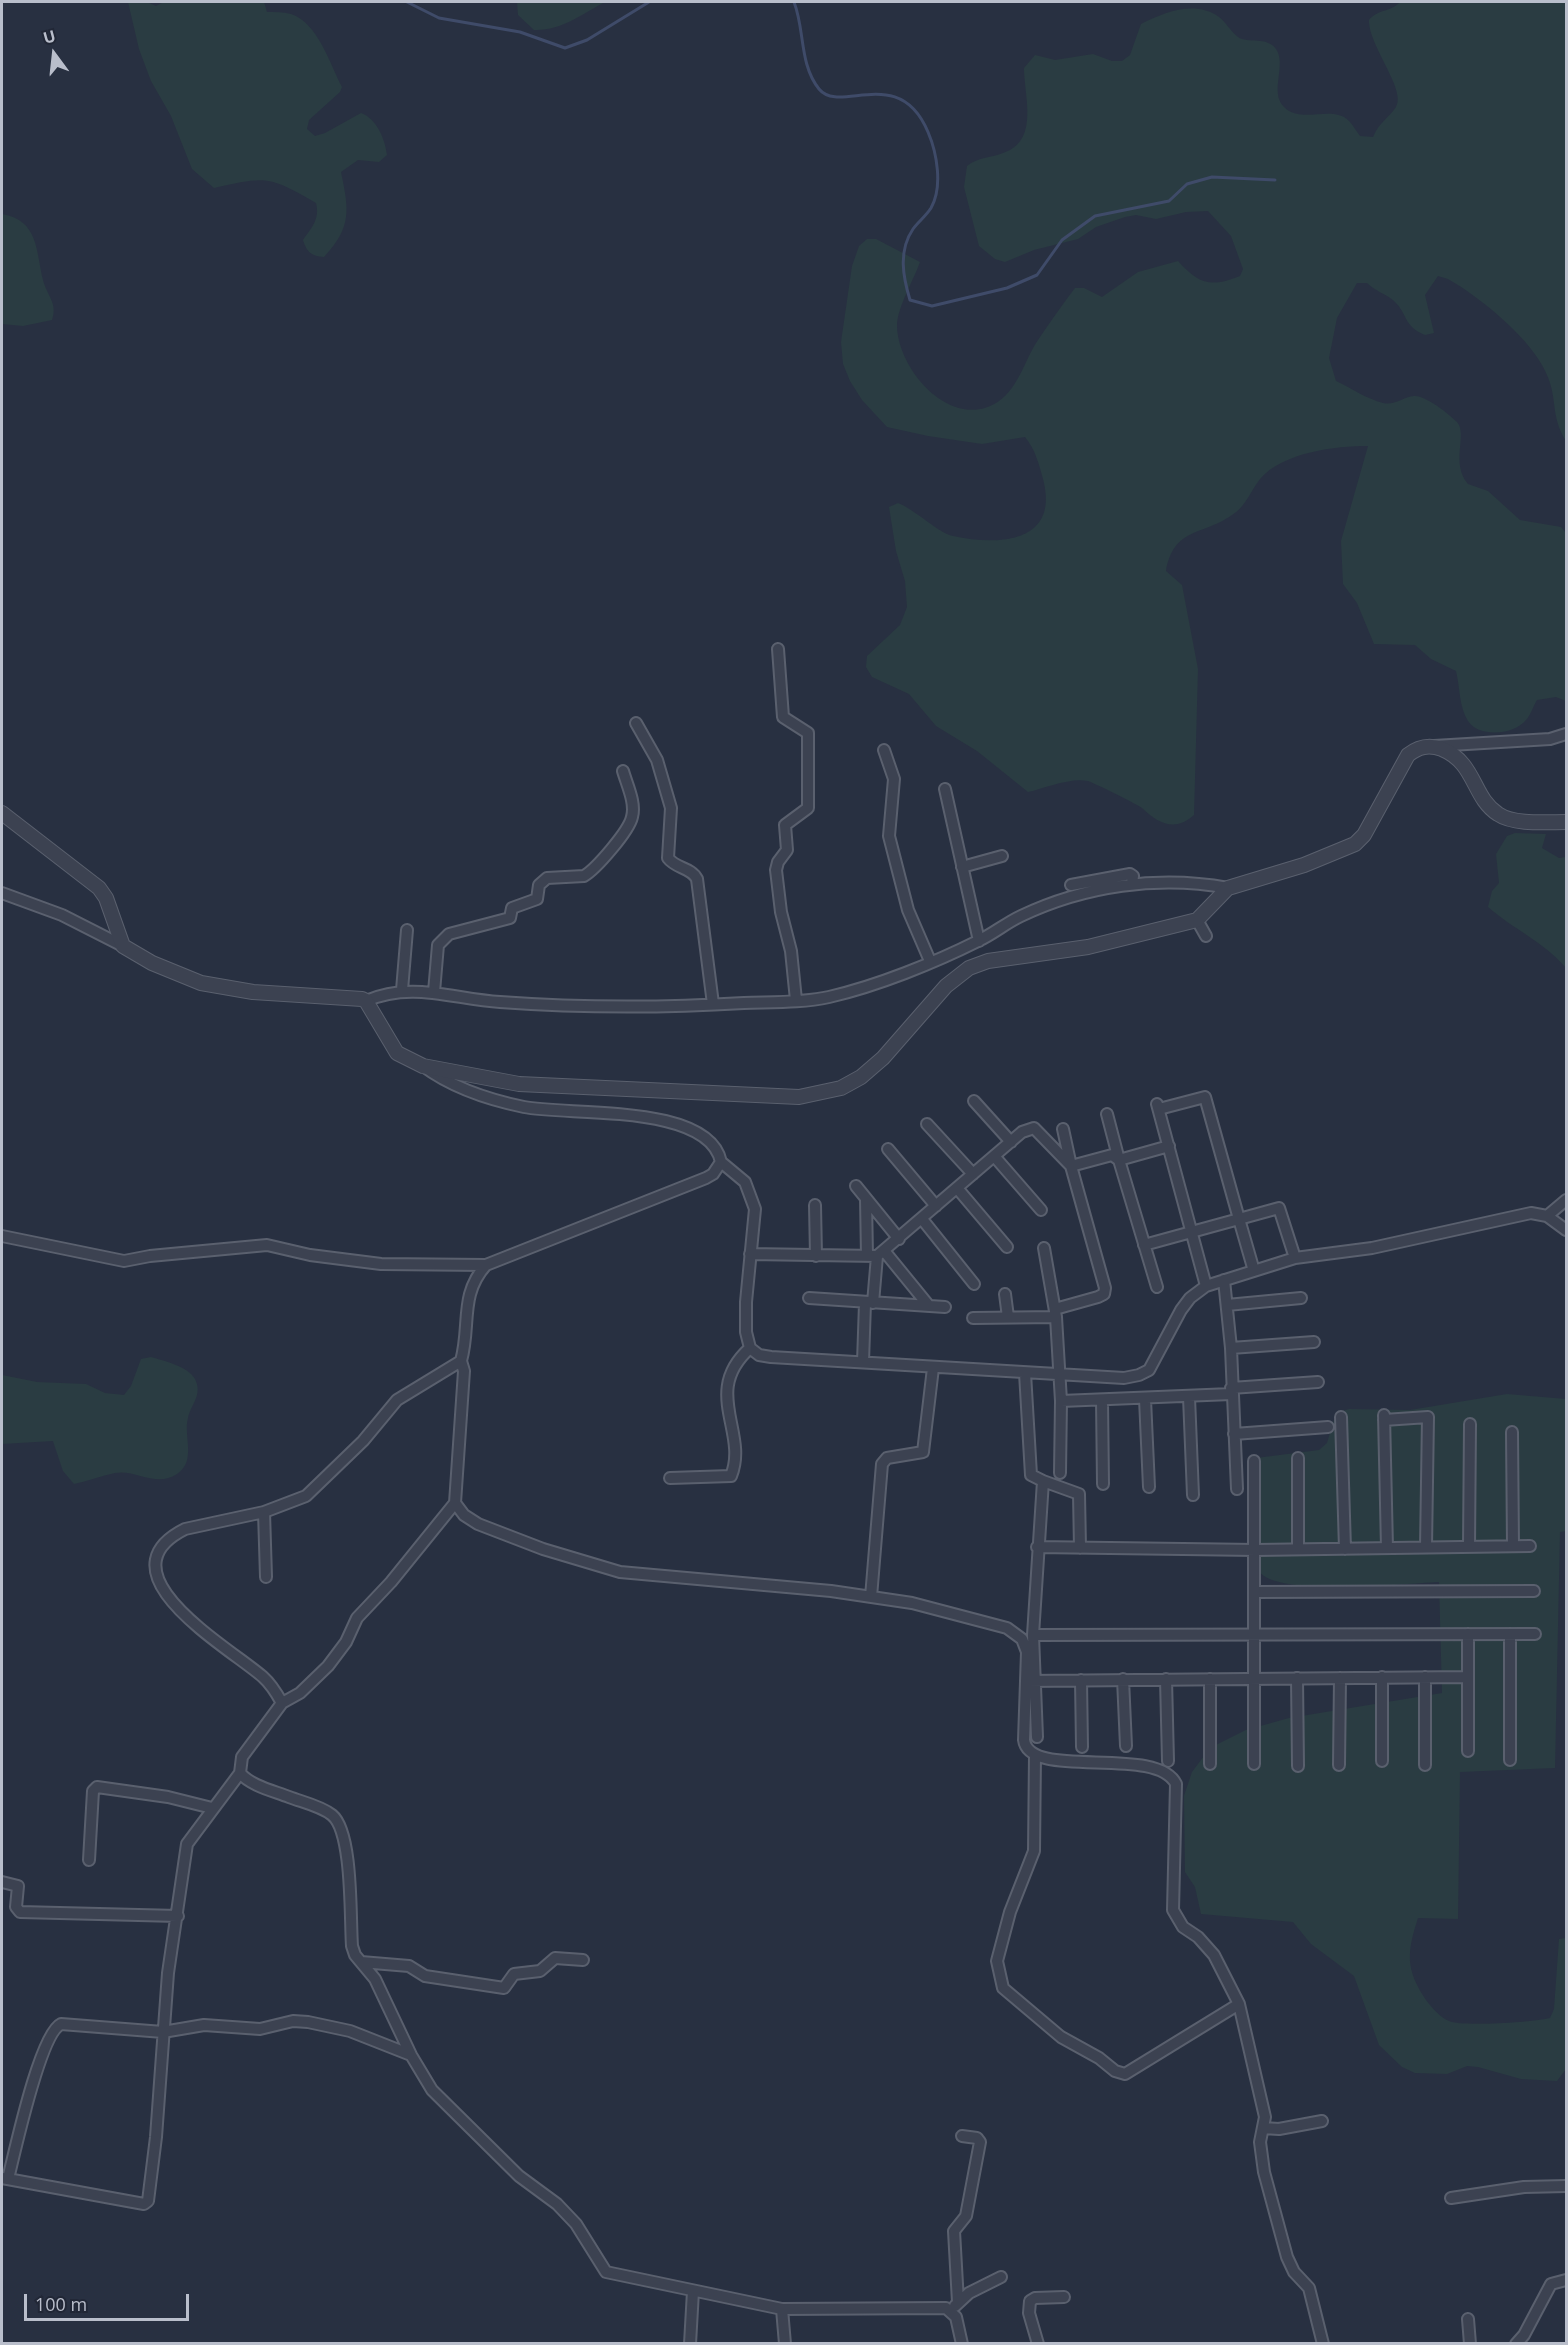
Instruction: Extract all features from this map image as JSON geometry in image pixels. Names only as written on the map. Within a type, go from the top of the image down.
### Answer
[{"type":"street","points":[[778,649],[783,717],[803,729],[808,736],[808,808],[785,825],[787,850],[778,862],[776,870],[781,912],[791,951],[796,1000]]},
{"type":"street","points":[[636,723],[657,760],[671,808],[668,858],[693,873],[697,879],[713,1005]]},
{"type":"street","points":[[2,893],[62,915],[152,963],[201,983],[253,992],[356,998],[366,1001],[402,990],[434,992],[497,1002],[624,1007],[713,1005],[830,997],[930,962],[979,941],[1020,916],[1103,882],[1130,874],[1133,876],[1132,884],[1207,884],[1228,888],[1304,865],[1355,844],[1364,835],[1408,755],[1416,749],[1550,740],[1566,734]]},
{"type":"street","points":[[1434,747],[1461,760],[1488,806],[1496,813],[1514,819],[1566,822]]},
{"type":"street","points":[[884,750],[894,779],[889,836],[908,910],[930,962]]},
{"type":"street","points":[[434,992],[438,945],[442,939],[449,934],[510,918],[512,908],[537,899],[539,885],[547,878],[584,876],[605,854],[628,827],[633,816],[623,771]]},
{"type":"street","points":[[945,789],[979,941]]},
{"type":"street","points":[[2,813],[99,888],[106,898],[123,946]]},
{"type":"street","points":[[962,867],[1002,856]]},
{"type":"street","points":[[1071,885],[1103,882]]},
{"type":"street","points":[[423,1066],[519,1084],[772,1096],[822,1094],[841,1088],[868,1071],[883,1058],[946,986],[969,968],[988,961],[1088,947],[1197,920],[1228,888]]},
{"type":"street","points":[[1197,920],[1206,936]]},
{"type":"street","points":[[402,990],[407,930]]},
{"type":"street","points":[[366,1001],[397,1053],[423,1066],[436,1076],[475,1093],[525,1107],[656,1119],[686,1127],[708,1139],[717,1149],[721,1162],[745,1182],[752,1196],[755,1209],[746,1302],[746,1332],[750,1348],[759,1355],[933,1368],[1124,1378],[1149,1370],[1181,1310],[1190,1298],[1206,1286],[1295,1258],[1372,1248],[1507,1216],[1531,1213],[1547,1216],[1566,1230]]},
{"type":"street","points":[[1206,1286],[1158,1107],[1205,1097],[1254,1271]]},
{"type":"street","points":[[975,1101],[1011,1142]]},
{"type":"street","points":[[1107,1114],[1157,1287]]},
{"type":"street","points":[[927,1124],[973,1174]]},
{"type":"street","points":[[750,1254],[876,1255],[899,1239],[1030,1127],[1034,1128],[1071,1166]]},
{"type":"street","points":[[973,1318],[1056,1313],[1104,1294],[1105,1288],[1063,1129]]},
{"type":"street","points":[[1119,1160],[1169,1146]]},
{"type":"street","points":[[888,1149],[936,1206]]},
{"type":"street","points":[[1071,1166],[1112,1155],[1119,1160]]},
{"type":"street","points":[[994,1156],[1041,1210]]},
{"type":"street","points":[[2,1236],[124,1261],[150,1256],[267,1245],[310,1255],[381,1264],[486,1265],[706,1178],[713,1174],[721,1162]]},
{"type":"street","points":[[856,1186],[899,1239]]},
{"type":"street","points":[[957,1188],[1007,1247]]},
{"type":"street","points":[[863,1362],[876,1255],[866,1199]]},
{"type":"street","points":[[1547,1216],[1566,1200]]},
{"type":"street","points":[[815,1204],[816,1256]]},
{"type":"street","points":[[1144,1245],[1279,1208],[1295,1258]]},
{"type":"street","points":[[922,1219],[974,1284]]},
{"type":"street","points":[[1044,1248],[1056,1313],[1061,1401],[1060,1473]]},
{"type":"street","points":[[876,1255],[929,1306]]},
{"type":"street","points":[[411,2055],[350,2031],[308,2022],[293,2021],[260,2029],[204,2025],[163,2032],[67,2022],[55,2026],[28,2096],[5,2178],[147,2203],[156,2137],[163,2032],[168,1973],[187,1844],[240,1773],[242,1757],[282,1703],[300,1693],[328,1666],[346,1642],[357,1618],[391,1582],[455,1503],[464,1371],[461,1360],[469,1290],[475,1277],[486,1265]]},
{"type":"street","points":[[1224,1280],[1231,1348],[1231,1391],[1237,1489]]},
{"type":"street","points":[[1005,1294],[1008,1317]]},
{"type":"street","points":[[809,1298],[945,1307]]},
{"type":"street","points":[[1227,1305],[1301,1298]]},
{"type":"street","points":[[1231,1348],[1314,1342]]},
{"type":"street","points":[[670,1478],[726,1477],[733,1473],[728,1380],[739,1358],[750,1348]]},
{"type":"street","points":[[282,1703],[264,1678],[182,1613],[159,1581],[154,1568],[156,1556],[171,1536],[184,1529],[264,1512],[306,1496],[363,1441],[397,1400],[461,1360]]},
{"type":"street","points":[[871,1597],[882,1464],[887,1458],[923,1452],[933,1368]]},
{"type":"street","points":[[1025,1373],[1031,1475],[1079,1494],[1080,1548]]},
{"type":"street","points":[[1061,1401],[1189,1397],[1318,1382]]},
{"type":"street","points":[[1189,1397],[1193,1495]]},
{"type":"street","points":[[1145,1399],[1149,1487]]},
{"type":"street","points":[[1102,1400],[1103,1484]]},
{"type":"street","points":[[1341,1417],[1346,1549]]},
{"type":"street","points":[[1387,1548],[1384,1417],[1428,1418],[1426,1547]]},
{"type":"street","points":[[1469,1546],[1470,1424]]},
{"type":"street","points":[[1234,1434],[1328,1427]]},
{"type":"street","points":[[1512,1432],[1512,1546]]},
{"type":"street","points":[[1298,1458],[1298,1549]]},
{"type":"street","points":[[1254,1461],[1256,1550],[1254,1764]]},
{"type":"street","points":[[1043,1481],[1037,1547],[1031,1680],[1024,1740],[1028,1751],[1035,1755],[1064,1760],[1153,1767],[1173,1778],[1176,1784],[1173,1910],[1182,1927],[1198,1937],[1214,1955],[1239,2004],[1265,2117],[1260,2157],[1287,2257],[1294,2272],[1309,2288],[1323,2343]]},
{"type":"street","points":[[455,1503],[464,1515],[478,1524],[543,1549],[620,1572],[831,1591],[912,1603],[1007,1628],[1018,1635],[1025,1644],[1037,1737]]},
{"type":"street","points":[[264,1512],[266,1577]]},
{"type":"street","points":[[1037,1547],[1256,1550],[1530,1546]]},
{"type":"street","points":[[1255,1592],[1534,1591]]},
{"type":"street","points":[[1468,1634],[1468,1750]]},
{"type":"street","points":[[1510,1634],[1510,1760]]},
{"type":"street","points":[[1033,1635],[1535,1634]]},
{"type":"street","points":[[1382,1677],[1382,1761]]},
{"type":"street","points":[[1425,1677],[1425,1765]]},
{"type":"street","points":[[1031,1680],[1467,1677]]},
{"type":"street","points":[[1297,1678],[1298,1766]]},
{"type":"street","points":[[1339,1765],[1340,1678]]},
{"type":"street","points":[[1123,1679],[1125,1746]]},
{"type":"street","points":[[1166,1679],[1168,1761]]},
{"type":"street","points":[[1210,1679],[1210,1764]]},
{"type":"street","points":[[1081,1680],[1082,1747]]},
{"type":"street","points":[[1035,1755],[1034,1851],[1010,1912],[997,1961],[1003,1988],[1061,2037],[1125,2074],[1239,2004]]},
{"type":"street","points":[[240,1773],[246,1779],[330,1814],[340,1826],[345,1848],[352,1946],[375,1979],[411,2055],[436,2095],[519,2176],[557,2204],[576,2224],[606,2272],[782,2309],[954,2307],[1001,2277]]},
{"type":"street","points":[[89,1860],[93,1791],[97,1787],[168,1797],[212,1808]]},
{"type":"street","points":[[2,1882],[18,1886],[16,1907],[20,1912],[178,1916]]},
{"type":"street","points":[[361,1962],[409,1966],[425,1976],[504,1988],[514,1974],[538,1971],[555,1958],[584,1960]]},
{"type":"street","points":[[1263,2128],[1279,2129],[1322,2121]]},
{"type":"street","points":[[962,2136],[977,2138],[980,2142],[966,2216],[954,2231],[954,2307],[962,2343]]},
{"type":"street","points":[[1451,2198],[1524,2187],[1566,2186]]},
{"type":"street","points":[[1515,2343],[1524,2335],[1551,2284],[1566,2280]]},
{"type":"street","points":[[690,2343],[693,2291]]},
{"type":"street","points":[[1038,2343],[1029,2313],[1030,2301],[1035,2298],[1064,2297]]},
{"type":"street","points":[[782,2309],[785,2343]]},
{"type":"street","points":[[1468,2319],[1470,2343]]},
{"type":"shaded area","points":[[128,2],[147,2],[156,6],[164,2],[264,2],[267,12],[291,14],[309,26],[316,35],[342,87],[340,92],[309,120],[307,129],[315,136],[361,113],[376,125],[387,155],[379,162],[358,160],[341,172],[346,197],[346,218],[340,236],[324,257],[310,253],[303,240],[316,218],[316,203],[277,183],[267,181],[246,181],[214,188],[192,169],[171,116],[151,81],[139,49]]},
{"type":"shaded area","points":[[517,2],[605,2],[562,25],[534,30],[518,15]]},
{"type":"shaded area","points":[[1400,2],[1566,2],[1566,441],[1558,423],[1547,375],[1530,348],[1490,308],[1448,279],[1438,276],[1425,295],[1434,333],[1425,335],[1409,324],[1391,299],[1367,283],[1357,283],[1337,318],[1329,358],[1336,381],[1371,399],[1387,404],[1414,396],[1443,410],[1460,427],[1460,467],[1468,484],[1488,491],[1520,520],[1561,527],[1566,533],[1566,701],[1556,697],[1537,700],[1528,718],[1521,725],[1497,732],[1480,730],[1468,721],[1465,715],[1456,671],[1431,659],[1415,645],[1374,644],[1357,603],[1343,584],[1341,541],[1368,446],[1326,449],[1282,462],[1270,470],[1260,479],[1237,511],[1221,522],[1182,539],[1170,557],[1166,571],[1182,585],[1198,669],[1194,815],[1180,823],[1167,824],[1132,802],[1088,781],[1081,780],[1028,792],[977,751],[936,726],[909,694],[872,677],[866,667],[867,656],[900,625],[907,607],[905,581],[896,551],[889,507],[898,503],[941,531],[953,536],[989,540],[1022,535],[1034,528],[1043,516],[1046,500],[1038,462],[1025,437],[982,444],[887,427],[862,400],[843,364],[841,342],[852,266],[859,246],[867,239],[876,239],[920,262],[903,302],[897,326],[907,361],[918,378],[931,392],[947,403],[964,409],[981,409],[999,401],[1017,381],[1033,348],[1075,288],[1084,288],[1102,297],[1138,272],[1178,261],[1192,275],[1213,283],[1240,276],[1243,269],[1231,236],[1208,211],[1186,212],[1156,219],[1136,215],[1125,217],[1096,227],[1078,239],[1034,250],[1005,262],[995,259],[979,246],[964,187],[967,166],[980,159],[1003,153],[1015,147],[1022,139],[1027,116],[1024,68],[1035,55],[1055,60],[1093,54],[1112,61],[1122,61],[1130,55],[1141,24],[1170,12],[1200,9],[1219,17],[1238,37],[1263,41],[1276,49],[1280,63],[1278,94],[1284,107],[1299,114],[1342,116],[1360,136],[1373,137],[1396,107],[1398,99],[1392,79],[1374,42],[1369,20]]},
{"type":"shaded area","points":[[2,214],[14,217],[23,223],[34,239],[43,280],[53,304],[52,320],[23,326],[2,324]]},
{"type":"shaded area","points":[[1515,833],[1546,834],[1542,848],[1559,858],[1566,857],[1566,968],[1538,943],[1488,907],[1492,891],[1499,883],[1496,854],[1507,836]]},
{"type":"shaded area","points":[[151,1357],[175,1365],[192,1374],[197,1385],[197,1395],[189,1413],[187,1425],[188,1455],[183,1469],[177,1474],[169,1478],[154,1479],[123,1472],[74,1484],[63,1471],[53,1441],[2,1444],[2,1375],[37,1382],[86,1384],[105,1393],[124,1395],[131,1386],[141,1359]]},
{"type":"shaded area","points":[[1507,1394],[1566,1399],[1566,1531],[1560,1532],[1555,1768],[1460,1772],[1458,1919],[1418,1918],[1410,1960],[1414,1979],[1426,2000],[1433,2009],[1449,2021],[1483,2024],[1542,2020],[1550,2018],[1554,2009],[1559,1939],[1566,1938],[1566,2069],[1557,2081],[1521,2079],[1467,2066],[1447,2074],[1415,2073],[1402,2067],[1379,2045],[1354,1976],[1311,1944],[1293,1922],[1201,1914],[1195,1887],[1185,1872],[1184,1796],[1192,1772],[1210,1748],[1246,1730],[1289,1718],[1442,1693],[1439,1582],[1322,1587],[1278,1582],[1258,1571],[1250,1559],[1256,1458],[1319,1450],[1327,1443],[1336,1413],[1349,1409],[1410,1410]]},
{"type":"waterway","points":[[407,2],[439,18],[520,32],[565,48],[587,40],[649,2]]},
{"type":"waterway","points":[[794,2],[808,69],[819,89],[829,95],[841,97],[870,94],[886,95],[902,100],[916,111],[928,132],[936,160],[937,190],[931,208],[913,229],[905,246],[903,264],[910,300],[932,306],[1007,288],[1037,275],[1062,240],[1095,216],[1169,201],[1187,184],[1212,177],[1275,180]]}]
